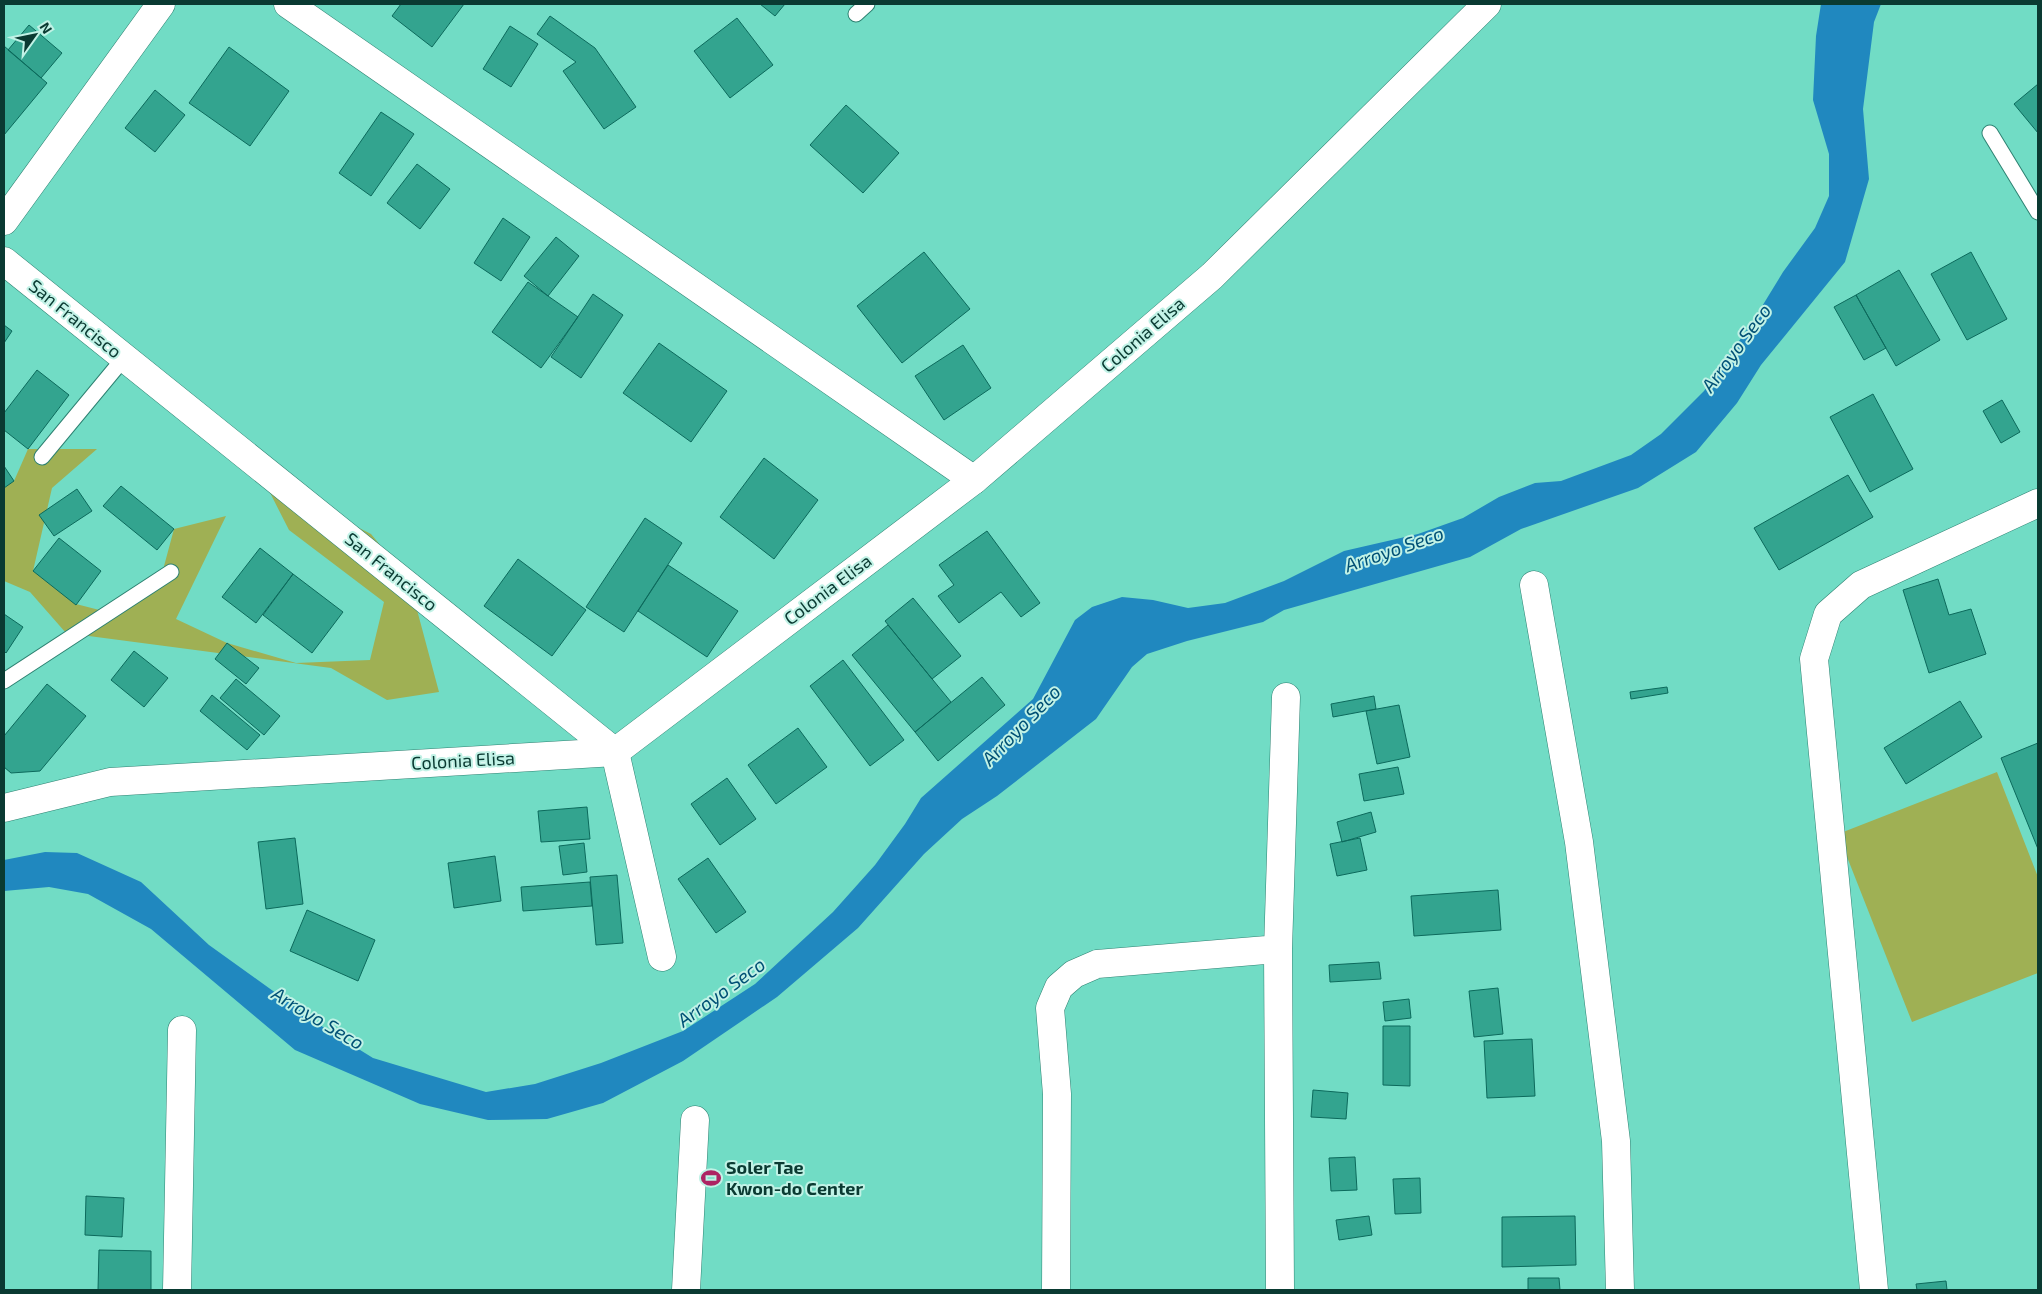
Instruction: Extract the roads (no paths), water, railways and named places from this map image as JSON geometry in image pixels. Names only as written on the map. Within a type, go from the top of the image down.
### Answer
[{"type":"street","points":[[4,221],[161,4]]},
{"type":"street","points":[[288,4],[974,480]]},
{"type":"street","name":"Colonia Elisa","points":[[8,803],[110,782],[615,752],[974,480],[1212,276],[1487,4]]},
{"type":"street","name":"San Francisco","points":[[4,261],[615,752]]},
{"type":"street","points":[[1874,1290],[1814,659],[1828,614],[1861,585],[2038,504]]},
{"type":"street","points":[[1534,585],[1579,842],[1615,1131],[1620,1290]]},
{"type":"street","points":[[1280,1290],[1278,949],[1286,697]]},
{"type":"street","points":[[615,752],[662,956]]},
{"type":"street","points":[[1056,1290],[1057,1094],[1050,1008],[1059,987],[1074,974],[1097,964],[1278,949]]},
{"type":"street","points":[[177,1290],[182,1030]]},
{"type":"street","points":[[686,1290],[695,1120]]},
{"type":"lane","points":[[1990,133],[2038,212]]},
{"type":"lane","points":[[42,457],[124,358]]},
{"type":"lane","points":[[4,681],[171,572]]},
{"type":"water","name":"Arroyo Seco","points":[[1821,4],[1881,4],[1874,22],[1863,109],[1869,179],[1845,262],[1761,365],[1737,403],[1696,452],[1638,488],[1521,529],[1470,557],[1284,610],[1263,622],[1187,641],[1147,654],[1132,667],[1096,719],[997,796],[962,819],[924,854],[858,928],[777,997],[683,1061],[603,1103],[547,1119],[488,1120],[420,1104],[295,1050],[151,929],[88,894],[49,887],[4,891],[4,860],[45,852],[77,853],[141,882],[209,945],[323,1027],[373,1058],[486,1092],[535,1084],[601,1063],[683,1031],[755,984],[833,912],[875,865],[905,824],[921,798],[1033,699],[1075,620],[1092,607],[1122,597],[1153,600],[1188,608],[1225,603],[1284,581],[1344,551],[1418,534],[1463,518],[1499,497],[1535,483],[1561,481],[1631,455],[1661,434],[1704,391],[1753,321],[1783,272],[1815,228],[1829,196],[1829,154],[1813,100],[1816,36]]},
{"type":"place","name":"Soler Tae Kwon-do Center","points":[[711,1178]]}]
